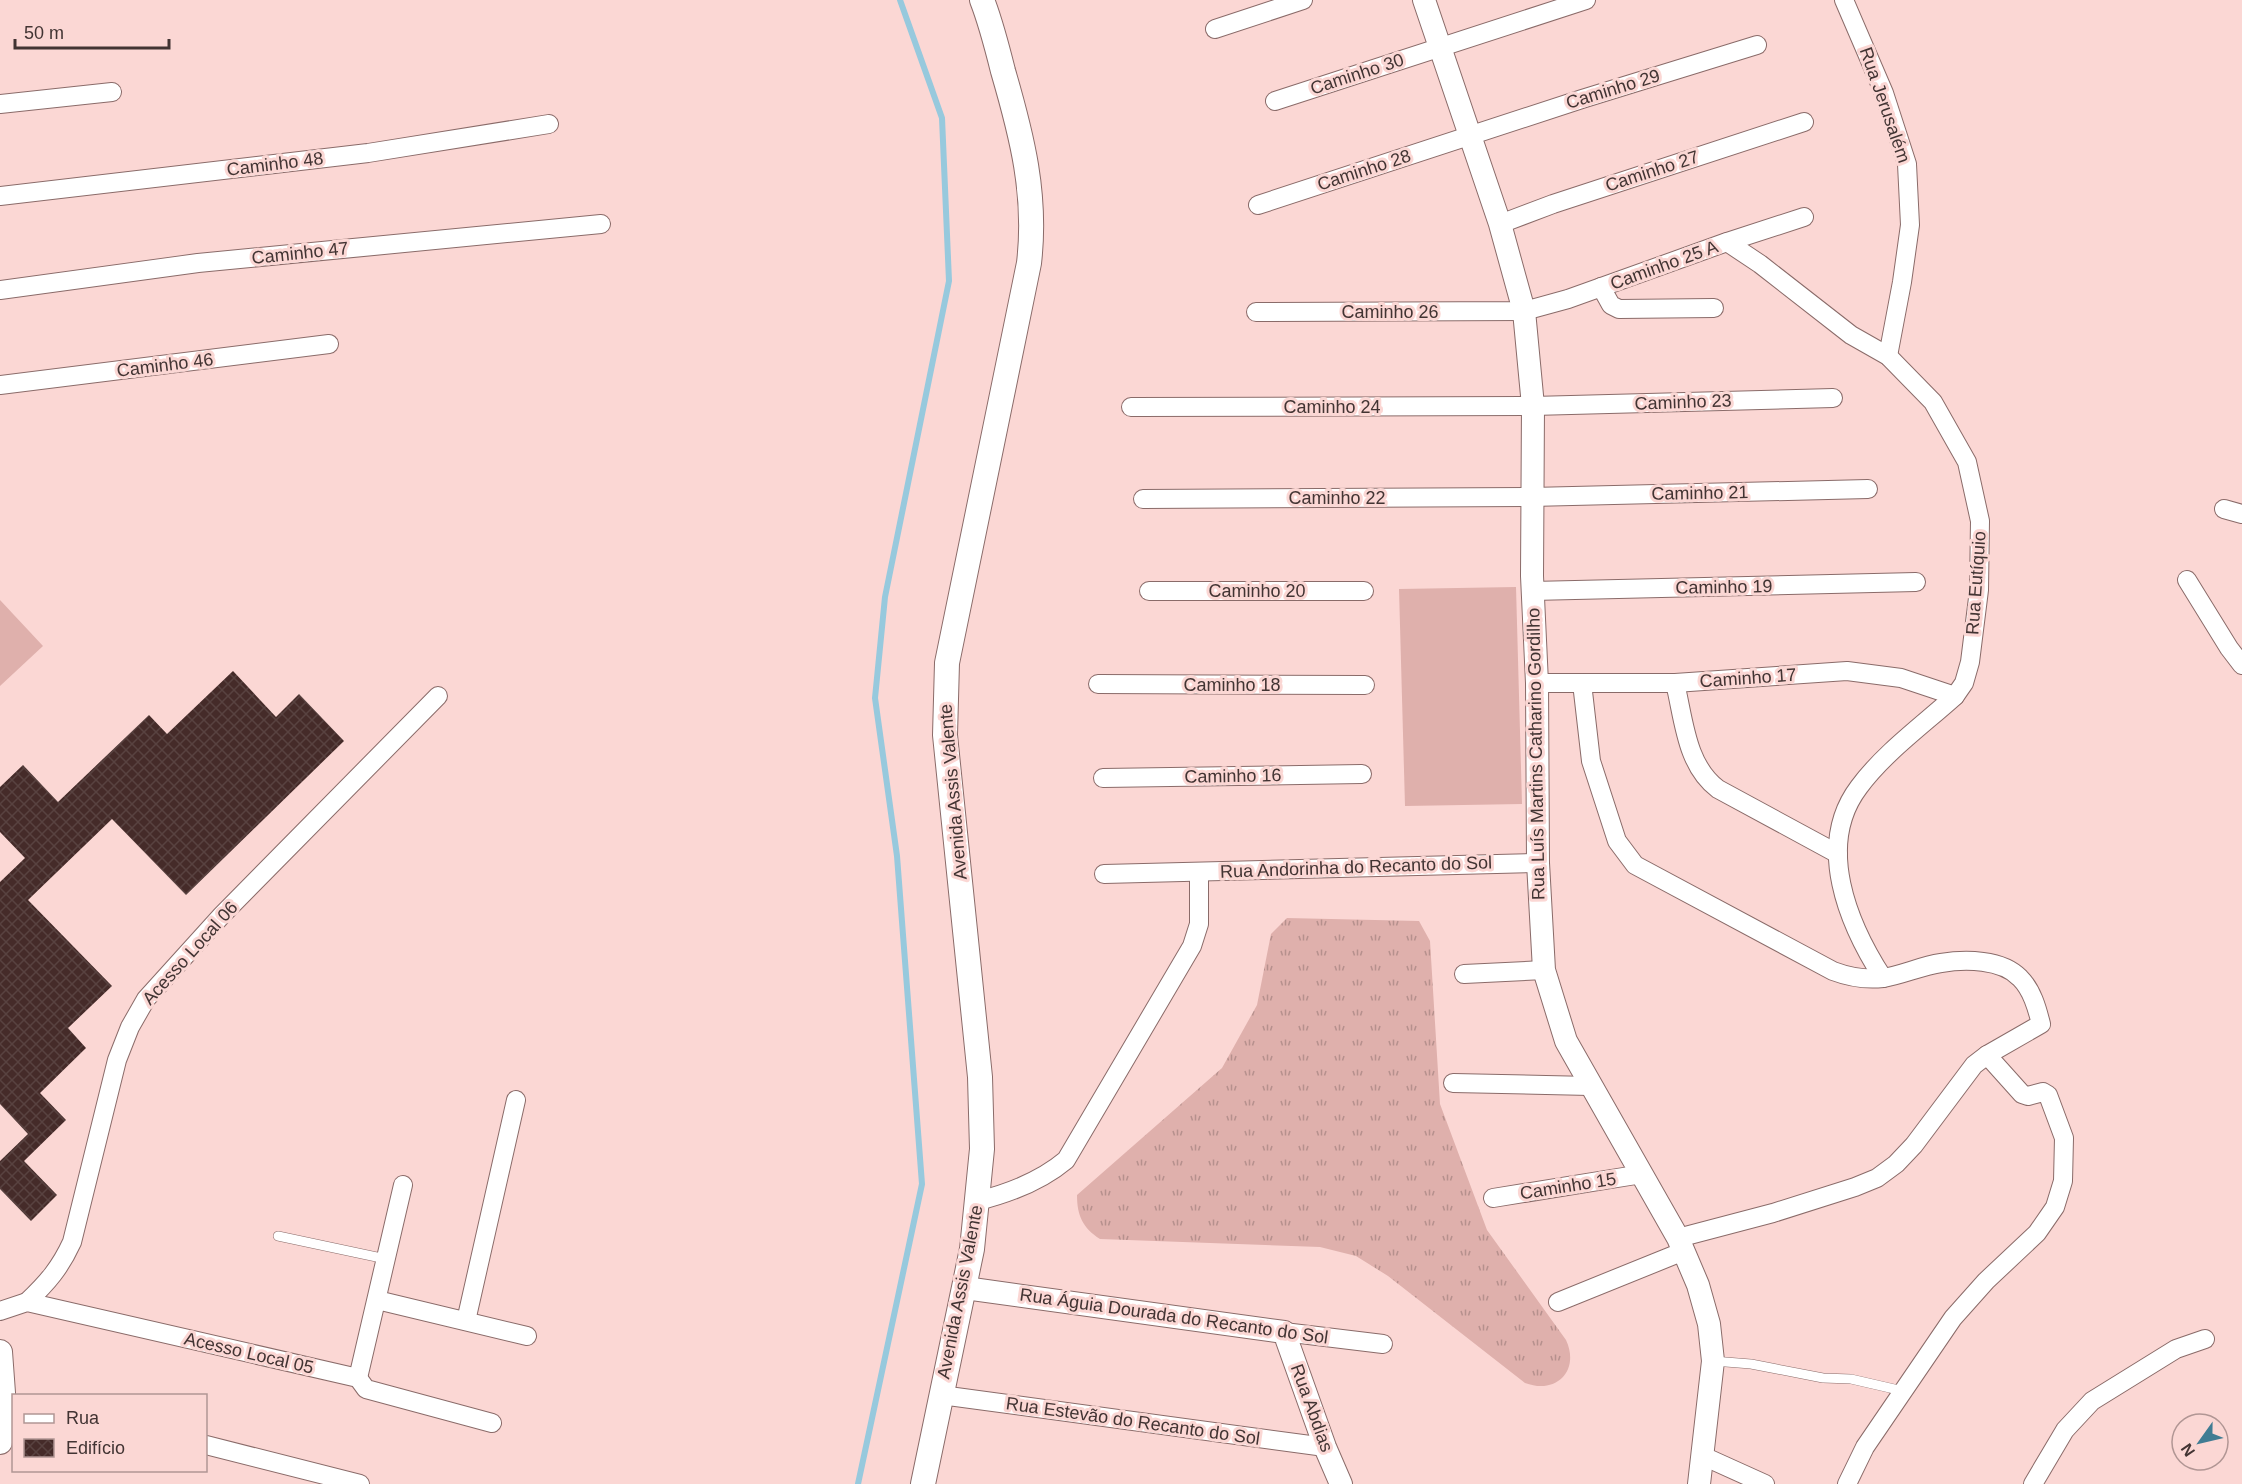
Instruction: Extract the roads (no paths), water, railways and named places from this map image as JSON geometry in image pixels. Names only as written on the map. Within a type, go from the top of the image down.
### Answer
[{"type":"main road","name":"Avenida Assis Valente","points":[[923,1484],[965,1287],[978,1201],[983,1117],[945,735],[947,663],[1029,263],[1032,217],[1031,191],[1023,142],[982,0]]},
{"type":"main road","points":[[0,1352],[8,1394],[0,1442]]},
{"type":"street","points":[[1215,29],[1303,0]]},
{"type":"street","name":"Rua Luís Martins Catharino Gordilho","points":[[1424,0],[1500,224],[1524,311],[1533,406],[1532,591],[1537,683],[1538,862],[1544,970],[1566,1041],[1681,1244],[1698,1285],[1709,1324],[1713,1361],[1700,1484]]},
{"type":"street","name":"Caminho 30","points":[[1275,101],[1586,0]]},
{"type":"street","name":"Rua Jerusalém","points":[[1844,0],[1884,93],[1907,164],[1910,225],[1888,356]]},
{"type":"street","name":"Caminho 29","points":[[1469,135],[1756,45]]},
{"type":"street","points":[[0,104],[112,92]]},
{"type":"street","name":"Caminho 27","points":[[1500,224],[1553,204],[1804,122]]},
{"type":"street","name":"Caminho 48","points":[[0,196],[368,153],[549,123]]},
{"type":"street","name":"Caminho 28","points":[[1258,205],[1469,135]]},
{"type":"street","name":"Caminho 25 A","points":[[1524,311],[1547,306],[1804,217]]},
{"type":"street","name":"Caminho 47","points":[[0,290],[198,263],[601,224]]},
{"type":"street","name":"Rua Eutíquio","points":[[1727,242],[1760,264],[1851,334],[1888,356],[1934,402],[1967,462],[1975,494],[1980,521],[1979,590],[1970,662],[1964,683],[1955,696],[1874,770],[1858,788],[1846,812],[1840,831],[1838,854],[1848,910],[1858,936],[1883,978]]},
{"type":"street","points":[[1601,287],[1611,305],[1619,309],[1714,308]]},
{"type":"street","name":"Caminho 26","points":[[1256,312],[1524,311]]},
{"type":"street","name":"Caminho 46","points":[[0,385],[329,344]]},
{"type":"street","name":"Caminho 23","points":[[1533,406],[1833,398]]},
{"type":"street","name":"Caminho 24","points":[[1131,407],[1533,406]]},
{"type":"street","name":"Caminho 21","points":[[1531,497],[1868,489]]},
{"type":"street","name":"Caminho 22","points":[[1143,499],[1531,497]]},
{"type":"street","points":[[2224,509],[2242,514]]},
{"type":"street","points":[[2187,580],[2242,665]]},
{"type":"street","name":"Caminho 19","points":[[1532,591],[1916,582]]},
{"type":"street","name":"Caminho 20","points":[[1149,591],[1364,591]]},
{"type":"street","name":"Caminho 17","points":[[1537,683],[1675,683],[1847,671],[1901,678],[1955,696]]},
{"type":"street","points":[[1558,1302],[1681,1244],[1877,1178],[1896,1164],[1914,1145],[1974,1065],[2041,1024],[2034,999],[2020,978],[2006,968],[1974,961],[1941,963],[1883,978],[1857,978],[1833,971],[1635,865],[1617,841],[1591,761],[1582,683]]},
{"type":"street","points":[[1675,683],[1695,762],[1707,781],[1838,854]]},
{"type":"street","name":"Caminho 18","points":[[1098,684],[1365,685]]},
{"type":"street","name":"Acesso Local 06","points":[[27,1302],[62,1264],[72,1242],[117,1060],[130,1027],[146,999],[222,915],[438,696]]},
{"type":"street","name":"Caminho 16","points":[[1103,777],[1362,774]]},
{"type":"street","name":"Rua Andorinha do Recanto do Sol","points":[[978,1201],[1008,1193],[1055,1169],[1066,1160],[1192,946],[1199,924],[1199,872],[1538,862]]},
{"type":"street","points":[[1104,874],[1199,872]]},
{"type":"street","points":[[1464,974],[1544,970]]},
{"type":"street","points":[[1847,1484],[1865,1446],[1953,1318],[1971,1296],[2037,1233],[2055,1207],[2061,1192],[2064,1138],[2048,1095],[2043,1092],[2028,1096],[2022,1094],[1987,1055]]},
{"type":"street","points":[[1453,1083],[1590,1086]]},
{"type":"street","points":[[466,1321],[516,1100]]},
{"type":"street","name":"Caminho 15","points":[[1493,1198],[1642,1174]]},
{"type":"street","points":[[358,1378],[403,1185]]},
{"type":"street","name":"Rua Águia Dourada do Recanto do Sol","points":[[965,1287],[1383,1344]]},
{"type":"street","points":[[377,1300],[526,1336]]},
{"type":"street","points":[[0,1311],[27,1302]]},
{"type":"street","name":"Acesso Local 05","points":[[27,1302],[358,1378],[366,1389],[492,1423]]},
{"type":"street","name":"Rua Abdias","points":[[1284,1332],[1325,1447],[1341,1484]]},
{"type":"street","points":[[2033,1484],[2065,1430],[2092,1401],[2176,1349],[2205,1339]]},
{"type":"street","name":"Rua Estevão do Recanto do Sol","points":[[941,1395],[1325,1447]]},
{"type":"street","points":[[207,1444],[360,1484]]},
{"type":"street","points":[[1703,1456],[1765,1484]]},
{"type":"lane","points":[[278,1236],[386,1259]]},
{"type":"lane","points":[[1713,1361],[1751,1364],[1824,1378],[1851,1379],[1903,1391]]},
{"type":"waterway","points":[[858,1484],[922,1184],[897,856],[875,698],[885,597],[949,281],[942,118],[900,0]]}]
